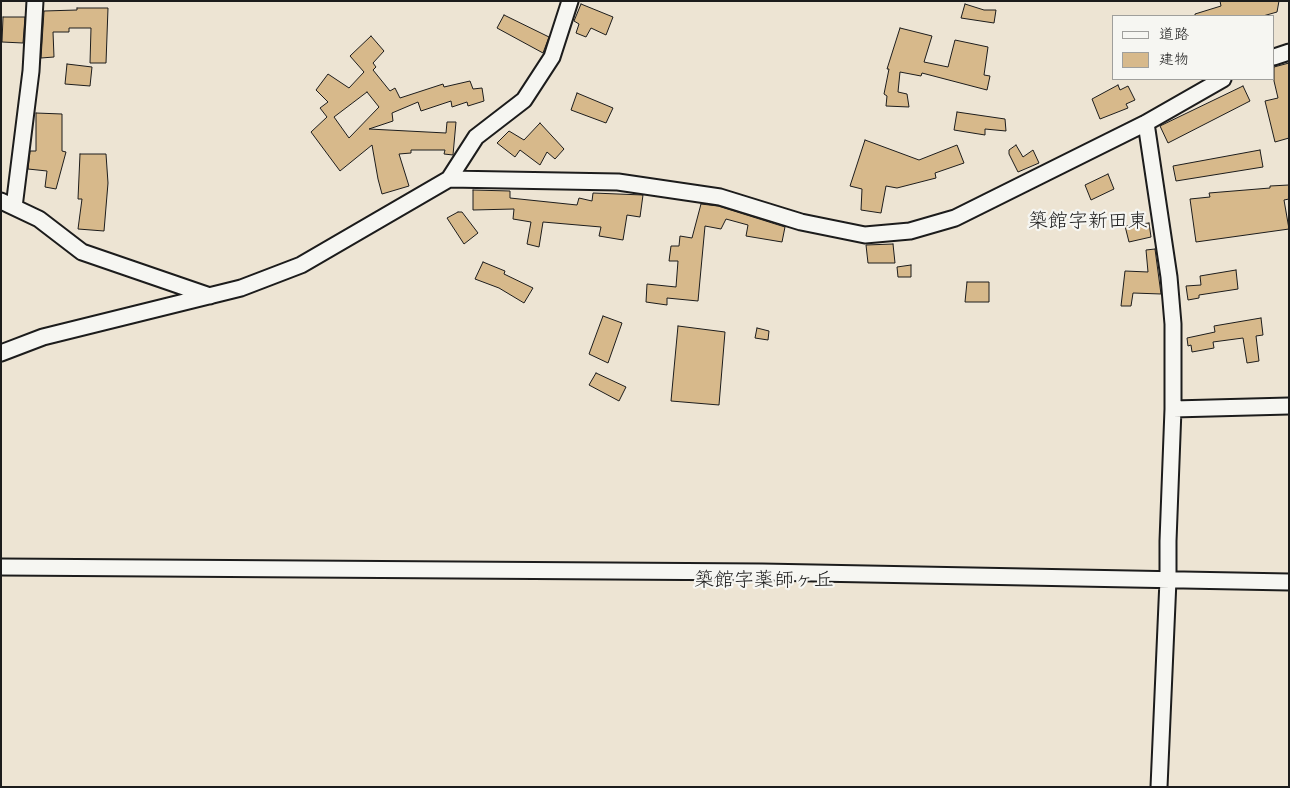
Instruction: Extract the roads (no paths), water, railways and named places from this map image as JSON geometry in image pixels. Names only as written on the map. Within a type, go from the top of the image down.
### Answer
[{"type":"street","points":[[35,1],[31,71],[8,204],[39,219],[82,252],[210,296]]},
{"type":"street","points":[[1,353],[43,337],[241,288],[301,265],[449,179],[476,137],[524,100],[552,57],[570,1]]},
{"type":"street","points":[[1275,57],[1289,52]]},
{"type":"street","points":[[449,179],[618,182],[720,197],[801,222],[865,235],[910,231],[954,218],[1146,123],[1221,80]]},
{"type":"street","points":[[1146,123],[1169,278],[1173,324],[1173,409],[1168,580],[1159,787]]},
{"type":"street","points":[[1173,409],[1289,406]]},
{"type":"street","points":[[1,568],[752,572],[1289,582]]},
{"type":"district","name":"築館字新田東","points":[[1088,224]]},
{"type":"district","name":"築館字薬師ヶ丘","points":[[764,583]]}]
